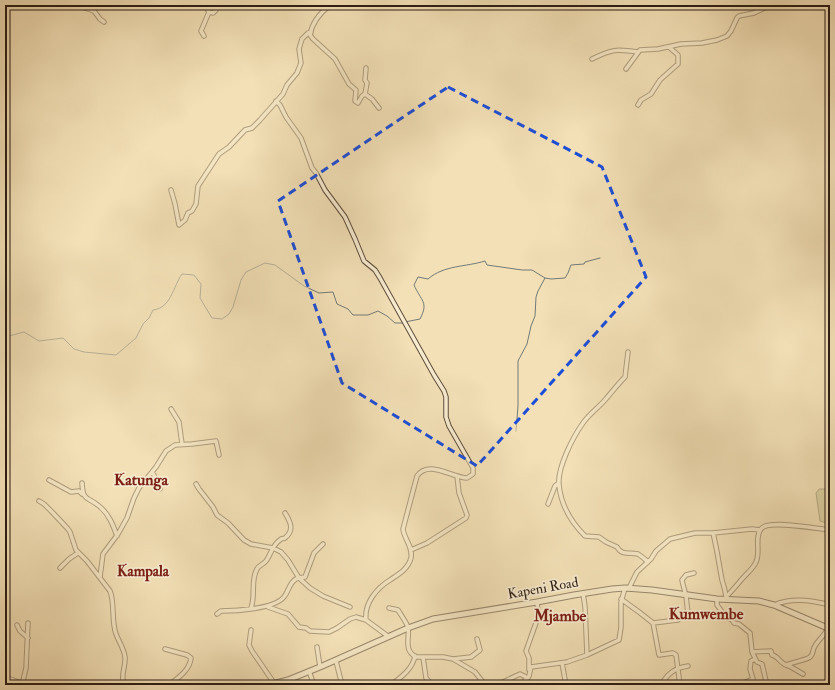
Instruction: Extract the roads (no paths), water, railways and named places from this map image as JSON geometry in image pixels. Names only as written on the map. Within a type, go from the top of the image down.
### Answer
[{"type":"main road","name":"Kapeni Road","points":[[271,684],[288,680],[309,672],[425,621],[583,593],[627,588],[717,599],[726,598],[755,600],[774,605],[829,629]]},
{"type":"street","points":[[80,5],[94,11],[104,22]]},
{"type":"street","points":[[205,5],[209,12]]},
{"type":"street","points":[[209,12],[213,13],[216,10],[216,5]]},
{"type":"street","points":[[330,5],[314,22],[310,35],[335,59],[349,84],[356,90],[355,102],[358,102],[365,94],[367,83],[365,80],[366,68]]},
{"type":"street","points":[[592,59],[608,51],[616,49],[638,52],[640,50],[711,42],[727,36],[739,16],[754,13],[771,5]]},
{"type":"street","points":[[204,36],[201,31],[209,12]]},
{"type":"street","points":[[171,190],[179,225],[194,208],[196,204],[198,186],[219,154],[229,147],[245,130],[252,128],[283,94],[301,63],[300,49],[302,39],[311,32]]},
{"type":"street","points":[[638,105],[641,100],[651,94],[660,80],[678,64],[678,55],[669,47]]},
{"type":"street","points":[[626,69],[638,52]]},
{"type":"street","points":[[365,94],[372,99],[379,108]]},
{"type":"street","points":[[276,102],[280,105],[300,138],[312,168],[325,190],[344,217],[364,261],[375,270],[444,391],[446,398],[446,417],[449,426],[473,468],[473,474],[469,477],[462,478],[435,470],[424,470],[418,475],[403,529],[403,533],[410,545],[411,559],[402,573],[387,582],[368,603],[366,620]]},
{"type":"street","points":[[628,352],[625,377],[614,387],[604,401],[584,421],[577,432],[563,465],[559,483],[568,514],[585,536],[598,537],[617,547],[624,553],[638,554],[648,562]]},
{"type":"street","points":[[171,409],[179,422],[182,444]]},
{"type":"street","points":[[100,577],[103,554],[117,536],[128,516],[135,494],[169,448],[175,445],[216,441],[219,455]]},
{"type":"street","points":[[152,472],[156,476],[156,484],[160,489]]},
{"type":"street","points":[[411,550],[427,543],[466,518],[467,515],[459,493],[456,476]]},
{"type":"street","points":[[49,480],[71,492],[79,491],[87,500],[100,506],[111,519],[117,536]]},
{"type":"street","points":[[82,483],[82,494]]},
{"type":"street","points":[[548,504],[553,490],[559,483]]},
{"type":"street","points":[[196,484],[217,515],[228,523],[244,540],[251,544],[273,548],[281,552],[299,578],[316,592],[350,608]]},
{"type":"street","points":[[39,501],[44,504],[68,529],[74,547],[100,577],[112,595],[112,613],[115,632],[125,658],[122,676],[124,685]]},
{"type":"street","points":[[251,608],[254,596],[253,583],[257,568],[266,561],[279,540],[286,537],[291,529],[291,521],[284,513]]},
{"type":"street","points":[[726,598],[750,572],[757,561],[758,538],[760,530],[765,525],[799,526],[830,530]]},
{"type":"street","points":[[530,671],[532,667],[562,663],[588,655],[619,640],[621,627],[621,599],[637,572],[648,562],[654,553],[670,540],[695,533],[760,530]]},
{"type":"street","points":[[713,533],[718,550],[726,598]]},
{"type":"street","points":[[217,614],[220,612],[267,606],[284,598],[290,585],[296,579],[305,577],[314,553],[323,544]]},
{"type":"street","points":[[60,568],[78,553]]},
{"type":"street","points":[[689,617],[682,580],[686,575],[694,573]]},
{"type":"street","points":[[583,593],[588,655]]},
{"type":"street","points":[[621,599],[652,623],[659,655],[675,654],[680,685]]},
{"type":"street","points":[[717,599],[717,605],[726,616],[749,632],[752,652],[756,662],[762,664],[766,681]]},
{"type":"street","points":[[774,605],[786,602],[810,600],[830,605]]},
{"type":"street","points":[[521,685],[528,678],[530,671],[529,658],[526,651],[537,620],[537,602]]},
{"type":"street","points":[[267,606],[288,614],[299,626],[310,631],[329,632],[356,617],[366,620],[389,637]]},
{"type":"street","points":[[389,608],[398,610],[408,628],[408,646],[410,652],[415,656],[443,657],[453,659],[471,657],[480,650],[477,639]]},
{"type":"street","points":[[652,623],[678,620]]},
{"type":"street","points":[[5,677],[24,684],[28,623]]},
{"type":"street","points":[[17,625],[20,631],[28,638]]},
{"type":"street","points":[[786,665],[810,657],[815,646],[829,629]]},
{"type":"street","points":[[250,630],[249,645],[271,684]]},
{"type":"street","points":[[317,647],[320,667]]},
{"type":"street","points":[[165,649],[187,654],[191,658],[189,665],[182,675],[169,685]]},
{"type":"street","points":[[752,652],[771,651],[772,655],[783,664],[803,674]]},
{"type":"street","points":[[391,685],[412,666],[415,656]]},
{"type":"street","points":[[423,657],[426,678],[432,685]]},
{"type":"street","points":[[453,659],[475,672],[482,681],[483,685]]},
{"type":"street","points":[[738,685],[753,679],[750,669],[751,661],[755,659]]},
{"type":"street","points":[[336,660],[342,685]]},
{"type":"street","points":[[562,663],[566,685]]},
{"type":"street","points":[[661,685],[666,676],[678,668],[688,666]]},
{"type":"street","points":[[309,672],[314,685]]},
{"type":"street","points":[[503,682],[520,674],[528,678]]},
{"type":"street","points":[[288,680],[291,685]]},
{"type":"waterway","points":[[516,431],[518,406],[518,361],[527,344],[535,316],[536,297],[538,291],[545,278],[565,278],[571,265],[584,264],[585,262],[600,258]]},
{"type":"waterway","points":[[405,322],[420,319],[423,313],[424,305],[414,285],[418,277],[428,279],[441,271],[485,261],[487,265],[532,270],[545,278]]},
{"type":"waterway","points":[[5,337],[24,332],[39,341],[63,338],[74,349],[84,352],[116,355],[136,338],[143,324],[149,318],[153,310],[159,308],[168,301],[182,274],[194,275],[201,284],[200,298],[212,318],[222,319],[229,314],[233,307],[241,280],[246,272],[265,263],[275,265],[304,286],[319,293],[333,292],[337,304],[348,309],[353,315],[368,315],[378,311],[395,323],[403,323]]},
{"type":"district","name":"Katunga","points":[[141,480]]},
{"type":"district","name":"Kampala","points":[[143,571]]},
{"type":"district","name":"Kumwembe","points":[[706,614]]},
{"type":"district","name":"Mjambe","points":[[560,616]]}]
